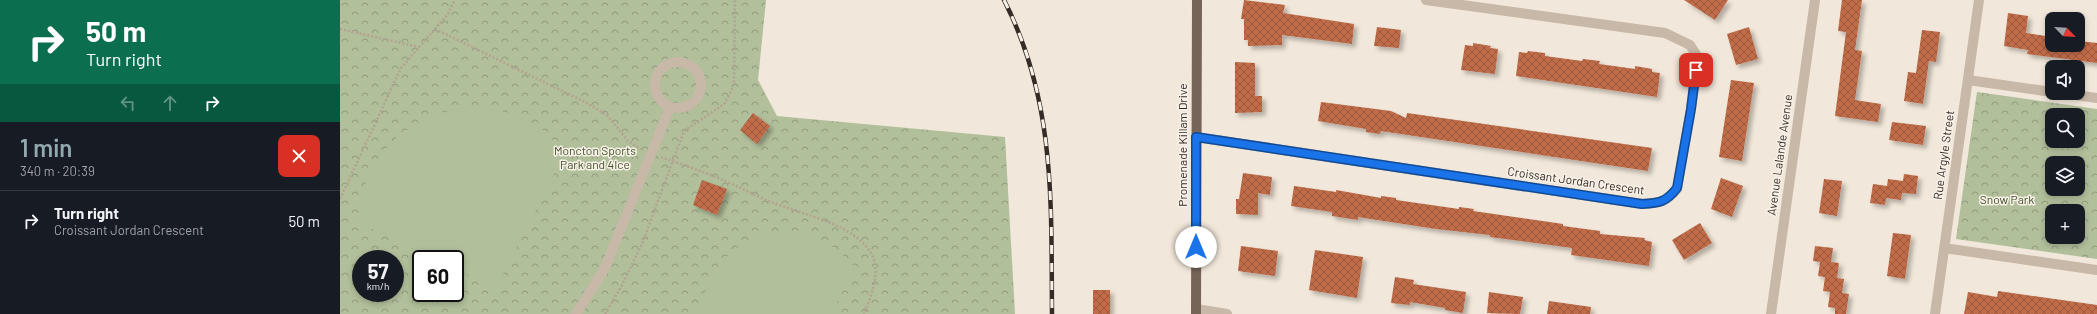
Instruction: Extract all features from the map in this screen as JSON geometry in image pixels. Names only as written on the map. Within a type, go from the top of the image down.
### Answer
[{"type":"main road","name":"Promenade Killam Drive","points":[[1196,312],[1197,0]]},
{"type":"street","name":"Croissant Jordan Crescent","points":[[1196,137],[1642,204],[1657,203],[1668,199],[1677,188],[1691,109],[1697,56],[1690,45],[1665,33],[1426,0]]},
{"type":"street","name":"Avenue Lalande Avenue","points":[[1771,314],[1815,0]]},
{"type":"street","name":"Rue Argyle Street","points":[[1935,314],[1979,0]]},
{"type":"street","points":[[673,62],[688,64],[699,74],[701,90],[695,101],[689,106],[678,109],[670,107],[662,102],[657,95],[654,86],[657,75],[666,65],[673,62]]},
{"type":"street","points":[[1968,80],[2045,91]]},
{"type":"street","points":[[2085,96],[2097,98]]},
{"type":"street","points":[[576,314],[605,268],[650,153],[670,107]]},
{"type":"street","points":[[1944,248],[2097,270]]},
{"type":"street","points":[[1196,312],[1227,314]]},
{"type":"path","points":[[340,198],[401,68],[448,14],[455,0]]},
{"type":"path","points":[[605,314],[621,287],[642,244],[684,131],[724,104],[730,94],[734,82],[735,0]]},
{"type":"path","points":[[340,29],[419,47]]},
{"type":"path","points":[[435,29],[585,102],[607,115],[628,141],[650,153],[726,181],[772,202],[825,220],[844,230],[860,242],[872,255],[876,272],[864,314]]},
{"type":"green space","name":"Moncton Sports Park and 4Ice","points":[[340,0],[766,0],[758,80],[777,116],[1005,137],[1015,314],[340,314]]},
{"type":"green space","name":"Snow Park","points":[[1977,92],[2097,109],[2097,259],[1956,239]]},
{"type":"green space","points":[[468,107],[506,112],[540,127],[565,152],[496,288],[464,273],[464,250],[416,250],[360,223],[361,193],[376,161],[399,135],[431,115]]},
{"type":"green space","points":[[782,233],[805,236],[823,241],[838,251],[855,267],[831,314],[701,314],[706,290],[724,259],[733,251],[755,239]]},
{"type":"building","points":[[1244,0],[1285,5],[1283,13],[1354,24],[1352,44],[1282,35],[1282,45],[1248,46],[1248,40],[1244,40],[1244,19],[1241,19]]},
{"type":"building","points":[[1684,0],[1728,0],[1715,20]]},
{"type":"building","points":[[1842,0],[1862,0],[1855,50],[1862,51],[1855,100],[1881,104],[1878,122],[1835,116],[1846,32],[1838,31]]},
{"type":"building","points":[[2008,13],[2028,16],[2026,33],[2045,36],[2045,52],[2085,52],[2085,42],[2097,43],[2097,63],[2085,61],[2085,60],[2027,54],[2028,50],[2004,46]]},
{"type":"building","points":[[1377,27],[1401,30],[1399,48],[1374,46]]},
{"type":"building","points":[[1749,27],[1758,59],[1736,65],[1727,34]]},
{"type":"building","points":[[1922,30],[1940,32],[1936,62],[1929,61],[1923,104],[1904,101],[1908,72],[1916,73]]},
{"type":"building","points":[[1473,43],[1491,46],[1490,48],[1498,49],[1495,74],[1461,70],[1465,45],[1473,46]]},
{"type":"building","points":[[1528,51],[1545,53],[1545,56],[1582,61],[1583,59],[1600,61],[1599,64],[1635,69],[1635,66],[1652,69],[1652,72],[1660,73],[1657,97],[1516,76],[1519,52],[1527,53]]},
{"type":"building","points":[[1235,62],[1255,63],[1255,96],[1262,96],[1262,112],[1235,113]]},
{"type":"building","points":[[1731,80],[1754,83],[1742,161],[1719,157]]},
{"type":"building","points":[[1321,102],[1391,111],[1406,118],[1407,113],[1652,148],[1648,171],[1381,131],[1380,134],[1366,132],[1366,129],[1318,121]]},
{"type":"building","points":[[753,113],[770,126],[757,144],[740,130]]},
{"type":"building","points":[[1892,122],[1926,126],[1923,145],[1889,140]]},
{"type":"building","points":[[1243,173],[1272,177],[1270,195],[1258,193],[1258,215],[1236,214],[1236,199],[1239,199]]},
{"type":"building","points":[[1904,174],[1918,176],[1916,194],[1902,193],[1901,200],[1886,198],[1885,205],[1870,203],[1873,184],[1887,186],[1888,179],[1903,181]]},
{"type":"building","points":[[1721,178],[1743,186],[1732,217],[1711,209]]},
{"type":"building","points":[[1824,179],[1842,181],[1837,216],[1819,213]]},
{"type":"building","points":[[702,180],[727,189],[717,215],[693,205]]},
{"type":"building","points":[[1294,186],[1336,192],[1336,190],[1381,198],[1381,196],[1396,198],[1396,200],[1459,209],[1459,207],[1474,209],[1473,211],[1600,231],[1600,234],[1645,238],[1644,240],[1652,242],[1649,266],[1571,255],[1572,248],[1490,237],[1490,235],[1436,229],[1358,217],[1358,220],[1332,216],[1332,212],[1291,206]]},
{"type":"building","points":[[1700,223],[1712,243],[1684,260],[1672,240]]},
{"type":"building","points":[[1893,233],[1911,235],[1905,279],[1887,276]]},
{"type":"building","points":[[1241,246],[1278,251],[1275,276],[1238,271]]},
{"type":"building","points":[[1815,246],[1833,248],[1831,262],[1839,263],[1837,278],[1844,279],[1842,293],[1849,294],[1846,314],[1835,314],[1835,308],[1828,307],[1830,292],[1823,291],[1825,277],[1818,276],[1820,262],[1813,261]]},
{"type":"building","points":[[1315,250],[1363,257],[1357,298],[1309,290]]},
{"type":"building","points":[[1395,277],[1414,280],[1413,284],[1466,292],[1463,313],[1445,310],[1445,308],[1410,302],[1410,305],[1391,303]]},
{"type":"building","points":[[1093,290],[1110,290],[1110,314],[1093,314]]},
{"type":"building","points":[[1998,291],[2097,305],[2097,314],[1964,314],[1968,292],[1997,297]]},
{"type":"building","points":[[1489,292],[1523,297],[1520,314],[1487,313]]},
{"type":"building","points":[[1549,301],[1591,307],[1590,314],[1547,314]]},
{"type":"railway","points":[[1004,0],[1021,38],[1033,76],[1042,115],[1050,193],[1052,314]]},
{"type":"route","points":[[1196,247],[1196,137],[1642,204],[1657,203],[1668,199],[1677,188],[1691,109],[1696,70]]}]
